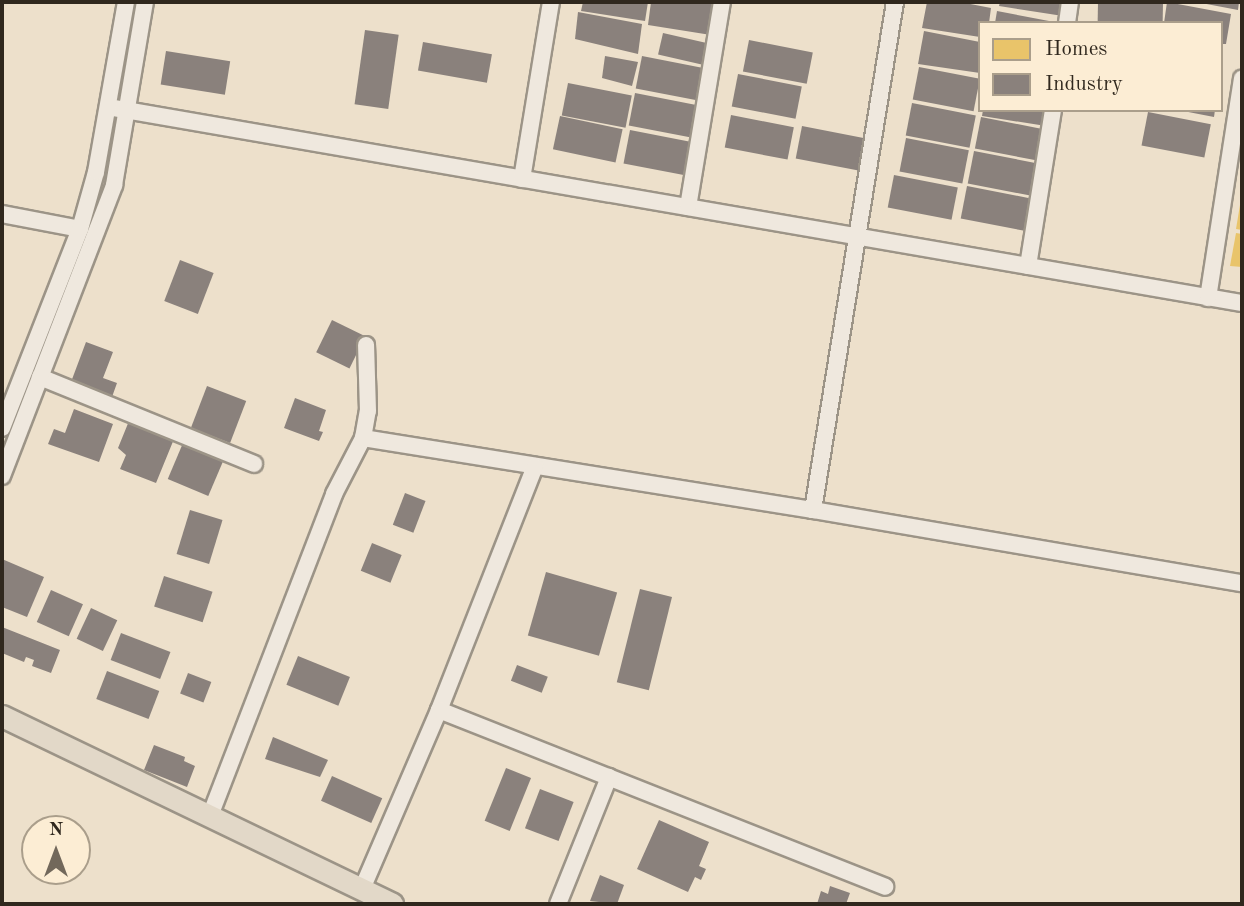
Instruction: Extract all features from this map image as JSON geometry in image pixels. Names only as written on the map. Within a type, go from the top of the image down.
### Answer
[{"type":"main road","points":[[2,716],[392,904]]},
{"type":"street","points":[[2,428],[80,229],[108,107],[126,2]]},
{"type":"street","points":[[2,476],[114,185],[145,2]]},
{"type":"street","points":[[522,179],[551,2]]},
{"type":"street","points":[[688,207],[722,2]]},
{"type":"street","points":[[813,510],[895,2]]},
{"type":"street","points":[[1067,21],[1070,2]]},
{"type":"street","points":[[1208,298],[1242,79]]},
{"type":"street","points":[[108,107],[1242,303]]},
{"type":"street","points":[[1028,267],[1053,112]]},
{"type":"street","points":[[2,214],[80,229]]},
{"type":"street","points":[[210,816],[334,494],[363,438],[368,411],[366,345]]},
{"type":"street","points":[[40,377],[254,464]]},
{"type":"street","points":[[363,438],[813,510],[1242,583]]},
{"type":"street","points":[[362,890],[439,710],[535,467]]},
{"type":"street","points":[[439,710],[885,887]]},
{"type":"street","points":[[558,904],[609,777]]},
{"type":"building: Homes","points":[[1242,199],[1242,230],[1236,229]]},
{"type":"building: Homes","points":[[1236,233],[1242,234],[1242,267],[1230,266]]},
{"type":"building: Industry","points":[[583,2],[648,2],[645,21],[581,11]]},
{"type":"building: Industry","points":[[651,2],[717,4],[711,35],[648,25]]},
{"type":"building: Industry","points":[[927,2],[960,2],[991,8],[989,21],[978,21],[978,37],[922,28]]},
{"type":"building: Industry","points":[[1000,2],[1065,2],[1063,16],[999,6]]},
{"type":"building: Industry","points":[[1098,2],[1163,3],[1163,21],[1098,21]]},
{"type":"building: Industry","points":[[1167,2],[1231,14],[1226,44],[1223,44],[1223,21],[1164,21]]},
{"type":"building: Industry","points":[[1196,2],[1239,2],[1238,10]]},
{"type":"building: Industry","points":[[997,11],[1049,21],[995,21]]},
{"type":"building: Industry","points":[[578,12],[642,24],[638,54],[575,39]]},
{"type":"building: Industry","points":[[365,30],[399,35],[388,109],[355,104]]},
{"type":"building: Industry","points":[[924,31],[978,42],[978,73],[918,64]]},
{"type":"building: Industry","points":[[663,33],[709,44],[704,65],[658,54]]},
{"type":"building: Industry","points":[[749,40],[813,52],[807,84],[743,71]]},
{"type":"building: Industry","points":[[423,42],[492,54],[487,83],[418,71]]},
{"type":"building: Industry","points":[[166,51],[230,61],[225,95],[161,85]]},
{"type":"building: Industry","points":[[605,56],[638,62],[632,86],[602,78]]},
{"type":"building: Industry","points":[[642,56],[706,68],[700,101],[636,88]]},
{"type":"building: Industry","points":[[919,67],[978,78],[974,111],[913,99]]},
{"type":"building: Industry","points":[[738,74],[802,86],[796,119],[732,106]]},
{"type":"building: Industry","points":[[568,83],[632,95],[626,128],[562,115]]},
{"type":"building: Industry","points":[[635,93],[699,105],[693,138],[629,125]]},
{"type":"building: Industry","points":[[912,103],[976,115],[970,148],[906,135]]},
{"type":"building: Industry","points":[[983,112],[1048,112],[1046,126],[982,116]]},
{"type":"building: Industry","points":[[1148,112],[1211,124],[1204,158],[1142,145]]},
{"type":"building: Industry","points":[[1188,112],[1215,112],[1214,117]]},
{"type":"building: Industry","points":[[731,115],[794,127],[788,160],[725,147]]},
{"type":"building: Industry","points":[[560,116],[623,129],[616,163],[553,149]]},
{"type":"building: Industry","points":[[981,117],[1045,129],[1039,161],[975,148]]},
{"type":"building: Industry","points":[[802,126],[865,138],[859,171],[796,158]]},
{"type":"building: Industry","points":[[630,130],[693,142],[686,176],[624,163]]},
{"type":"building: Industry","points":[[906,138],[969,150],[962,184],[900,171]]},
{"type":"building: Industry","points":[[974,151],[1038,163],[1032,196],[968,183]]},
{"type":"building: Industry","points":[[894,175],[958,187],[952,220],[888,207]]},
{"type":"building: Industry","points":[[967,186],[1031,198],[1025,231],[961,218]]},
{"type":"building: Industry","points":[[180,260],[214,273],[198,314],[164,301]]},
{"type":"building: Industry","points":[[332,320],[365,336],[349,369],[316,352]]},
{"type":"building: Industry","points":[[86,342],[113,352],[103,378],[117,383],[112,397],[71,382]]},
{"type":"building: Industry","points":[[207,386],[246,401],[230,443],[191,428]]},
{"type":"building: Industry","points":[[295,398],[326,410],[319,431],[323,432],[319,441],[284,428]]},
{"type":"building: Industry","points":[[74,409],[113,424],[99,462],[48,444],[54,429],[65,433]]},
{"type":"building: Industry","points":[[129,421],[174,439],[156,483],[120,469],[126,455],[118,448]]},
{"type":"building: Industry","points":[[183,443],[224,460],[208,496],[168,479]]},
{"type":"building: Industry","points":[[405,493],[426,501],[413,533],[393,525]]},
{"type":"building: Industry","points":[[190,510],[223,520],[209,564],[177,554]]},
{"type":"building: Industry","points":[[372,543],[402,555],[390,583],[361,571]]},
{"type":"building: Industry","points":[[2,559],[44,577],[27,617],[2,607]]},
{"type":"building: Industry","points":[[546,572],[617,592],[599,656],[528,635]]},
{"type":"building: Industry","points":[[164,576],[213,592],[203,622],[154,606]]},
{"type":"building: Industry","points":[[640,589],[672,597],[649,690],[617,682]]},
{"type":"building: Industry","points":[[51,590],[83,604],[69,636],[37,622]]},
{"type":"building: Industry","points":[[91,608],[117,620],[103,651],[77,639]]},
{"type":"building: Industry","points":[[2,627],[60,650],[51,673],[32,666],[34,660],[26,657],[24,662],[2,653]]},
{"type":"building: Industry","points":[[121,633],[170,652],[160,679],[111,660]]},
{"type":"building: Industry","points":[[298,656],[350,677],[338,706],[286,685]]},
{"type":"building: Industry","points":[[517,665],[548,677],[542,693],[511,681]]},
{"type":"building: Industry","points":[[107,671],[159,691],[149,719],[96,699]]},
{"type":"building: Industry","points":[[188,673],[211,682],[203,702],[180,694]]},
{"type":"building: Industry","points":[[273,737],[328,760],[320,777],[265,759]]},
{"type":"building: Industry","points":[[154,745],[185,757],[184,761],[195,766],[187,787],[144,770]]},
{"type":"building: Industry","points":[[506,768],[531,778],[510,831],[485,821]]},
{"type":"building: Industry","points":[[332,776],[382,798],[371,823],[321,801]]},
{"type":"building: Industry","points":[[540,789],[574,802],[559,841],[525,828]]},
{"type":"building: Industry","points":[[659,820],[709,842],[699,866],[706,869],[701,880],[695,877],[688,892],[637,869]]},
{"type":"building: Industry","points":[[600,875],[624,885],[617,904],[590,901]]},
{"type":"building: Industry","points":[[830,886],[850,893],[846,904],[817,904],[821,891],[828,894]]}]
